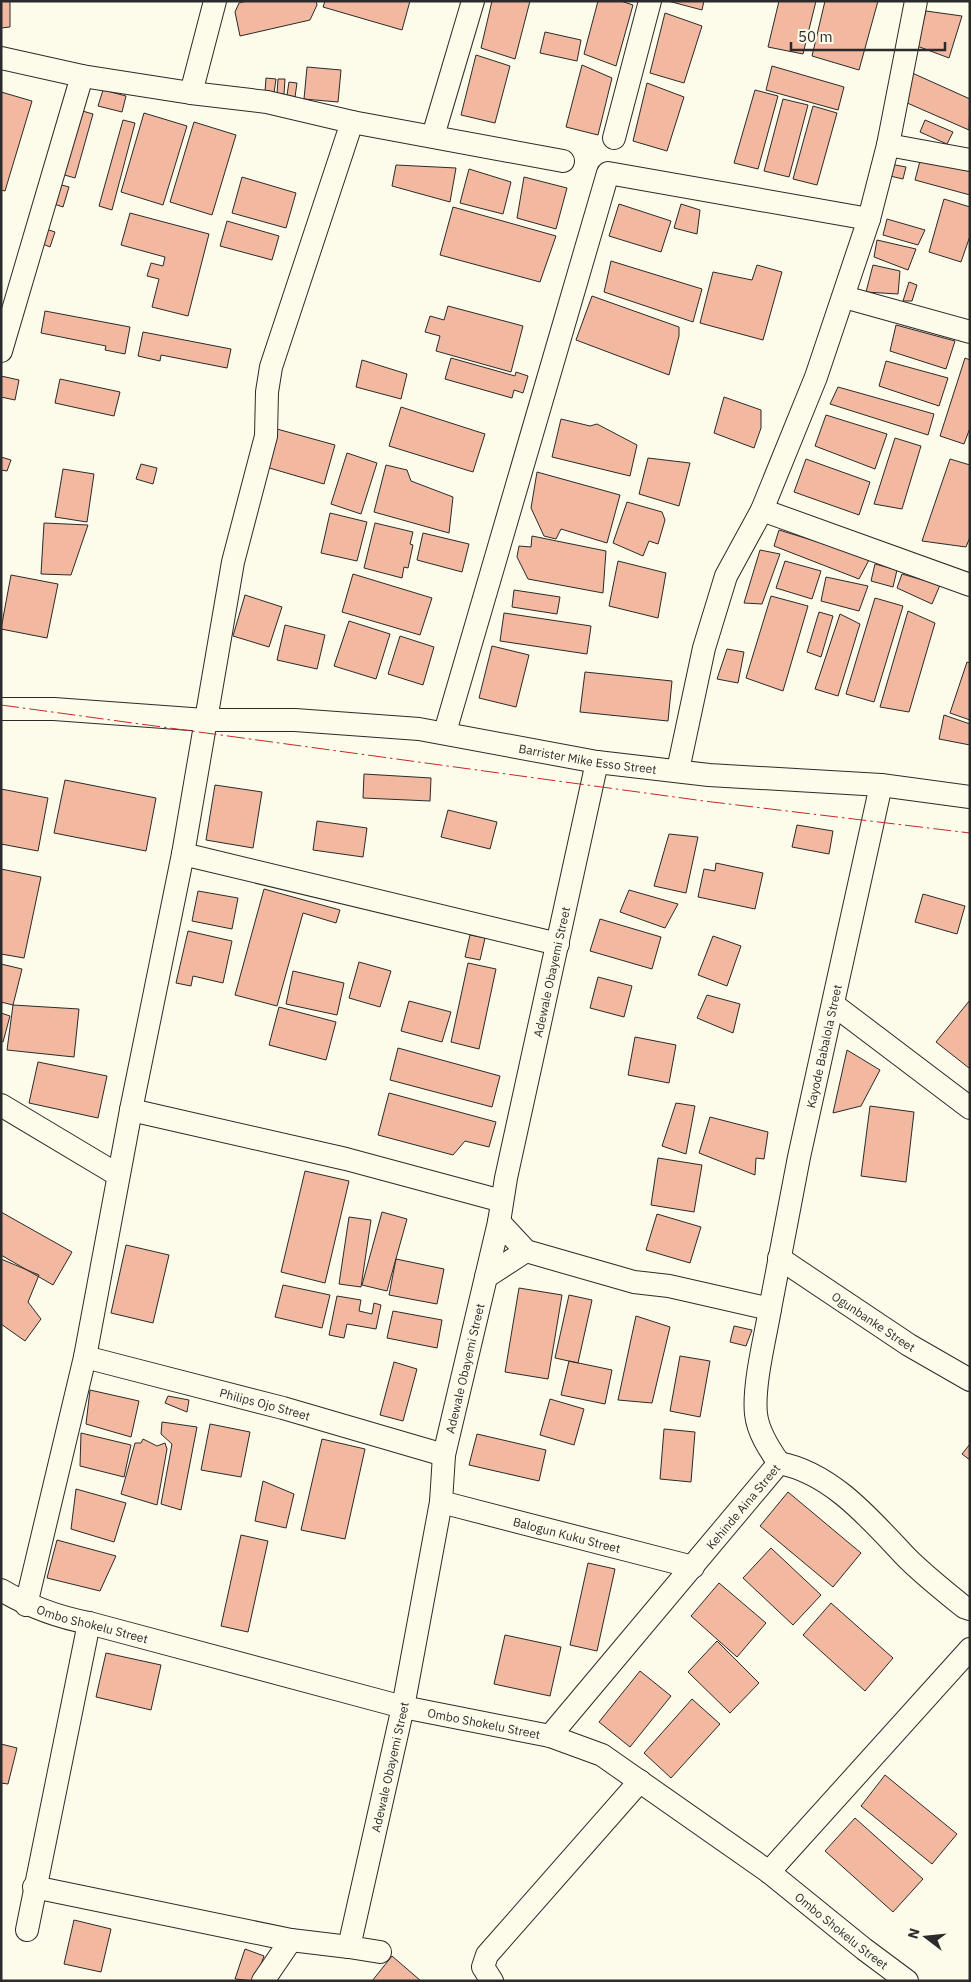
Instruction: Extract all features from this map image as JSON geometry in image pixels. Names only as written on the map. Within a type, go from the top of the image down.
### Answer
[{"type":"street","points":[[191,94],[214,1]]},
{"type":"street","points":[[433,136],[473,1]]},
{"type":"street","points":[[614,138],[650,1]]},
{"type":"street","points":[[678,770],[704,648],[726,576],[762,510],[816,377],[869,219],[888,145],[916,1]]},
{"type":"street","points":[[1,58],[82,76],[191,94],[268,102],[352,122],[562,161]]},
{"type":"street","points":[[1,351],[82,76]]},
{"type":"street","points":[[26,1605],[84,1357],[130,1110],[183,854],[233,562],[266,436],[267,392],[271,367],[352,122]]},
{"type":"street","points":[[888,145],[968,156]]},
{"type":"street","points":[[445,732],[608,173],[869,219]]},
{"type":"street","points":[[844,297],[970,332]]},
{"type":"street","points":[[762,510],[970,585]]},
{"type":"street","name":"Barrister Mike Esso Street","points":[[1,709],[54,708],[205,720],[296,720],[445,732],[597,762],[708,774],[881,785],[970,797]]},
{"type":"street","name":"Adewale Obayemi Street","points":[[349,1947],[403,1707],[440,1502],[444,1455],[486,1277],[597,762]]},
{"type":"street","name":"Kayode Babalola Street","points":[[779,1463],[769,1448],[756,1414],[756,1393],[779,1258],[881,785]]},
{"type":"street","points":[[183,854],[558,944]]},
{"type":"street","points":[[834,1005],[970,1108]]},
{"type":"street","points":[[1,1104],[118,1175]]},
{"type":"street","points":[[130,1110],[346,1159],[500,1212],[526,1251],[625,1280],[669,1286],[770,1309]]},
{"type":"street","points":[[486,1277],[526,1251]]},
{"type":"street","name":"Ogunbanke Street","points":[[779,1258],[909,1345],[970,1380]]},
{"type":"street","name":"Philips Ojo Street","points":[[84,1357],[283,1408],[444,1455]]},
{"type":"street","name":"Kehinde Aina Street","points":[[550,1736],[779,1463],[795,1466],[818,1478],[856,1505],[876,1522],[907,1558],[964,1607],[970,1609]]},
{"type":"street","name":"Balogun Kuku Street","points":[[440,1502],[692,1567]]},
{"type":"street","name":"Ombo Shokelu Street","points":[[1,1590],[26,1605],[58,1617],[89,1623],[403,1707],[550,1736],[602,1755],[769,1872],[864,1949],[907,1981]]},
{"type":"street","points":[[27,1930],[34,1887],[89,1623]]},
{"type":"street","points":[[769,1872],[970,1649]]},
{"type":"street","points":[[492,1981],[483,1967],[487,1955],[640,1781]]},
{"type":"street","points":[[34,1887],[291,1940],[380,1952]]},
{"type":"street","points":[[264,1981],[291,1940]]},
{"type":"building","points":[[1,1],[10,1],[10,27],[1,28]]},
{"type":"building","points":[[246,1],[316,1],[317,5],[310,20],[240,36],[235,12],[239,3]]},
{"type":"building","points":[[325,1],[410,1],[402,30],[323,7]]},
{"type":"building","points":[[492,1],[530,1],[515,59],[481,48]]},
{"type":"building","points":[[598,1],[621,1],[633,5],[616,66],[584,54]]},
{"type":"building","points":[[668,1],[704,1],[702,10]]},
{"type":"building","points":[[779,1],[816,1],[803,54],[768,47]]},
{"type":"building","points":[[825,1],[878,1],[859,70],[812,56]]},
{"type":"building","points":[[926,11],[962,16],[949,58],[917,46]]},
{"type":"building","points":[[665,13],[702,26],[684,83],[650,73]]},
{"type":"building","points":[[545,32],[581,40],[577,61],[540,53]]},
{"type":"building","points":[[476,55],[510,66],[495,123],[461,115]]},
{"type":"building","points":[[582,65],[612,78],[598,135],[566,127]]},
{"type":"building","points":[[772,66],[844,87],[838,110],[766,90]]},
{"type":"building","points":[[307,67],[341,70],[338,102],[304,99]]},
{"type":"building","points":[[910,72],[970,99],[969,130],[898,99]]},
{"type":"building","points":[[266,78],[276,79],[274,93],[265,92]]},
{"type":"building","points":[[278,79],[285,79],[284,94],[277,94]]},
{"type":"building","points":[[289,82],[297,83],[295,97],[287,95]]},
{"type":"building","points":[[647,83],[684,97],[667,151],[633,141]]},
{"type":"building","points":[[103,90],[126,96],[122,112],[98,106]]},
{"type":"building","points":[[755,90],[778,96],[758,169],[734,163]]},
{"type":"building","points":[[1,92],[32,101],[5,191],[1,190]]},
{"type":"building","points":[[783,99],[808,105],[789,177],[764,171]]},
{"type":"building","points":[[813,106],[837,113],[817,185],[793,179]]},
{"type":"building","points":[[79,110],[93,114],[75,178],[61,174]]},
{"type":"building","points":[[144,113],[187,126],[163,205],[121,192]]},
{"type":"building","points":[[123,120],[135,123],[112,210],[99,206]]},
{"type":"building","points":[[925,120],[953,132],[947,144],[920,132]]},
{"type":"building","points":[[194,122],[236,135],[212,215],[170,202]]},
{"type":"building","points":[[921,157],[970,170],[970,195],[915,180]]},
{"type":"building","points":[[890,164],[906,167],[903,179],[890,176]]},
{"type":"building","points":[[396,165],[456,168],[450,202],[392,186]]},
{"type":"building","points":[[469,169],[511,182],[503,214],[460,203]]},
{"type":"building","points":[[242,177],[296,193],[286,228],[232,213]]},
{"type":"building","points":[[524,177],[567,188],[556,229],[517,218]]},
{"type":"building","points":[[58,184],[69,187],[63,207],[51,203]]},
{"type":"building","points":[[944,199],[970,207],[970,236],[961,262],[929,252]]},
{"type":"building","points":[[619,204],[671,221],[661,252],[609,236]]},
{"type":"building","points":[[681,204],[700,210],[697,234],[674,228]]},
{"type":"building","points":[[453,207],[556,236],[540,282],[440,255]]},
{"type":"building","points":[[130,213],[209,234],[188,316],[152,307],[159,279],[147,276],[151,263],[163,266],[165,257],[121,245]]},
{"type":"building","points":[[887,219],[925,230],[918,245],[883,235]]},
{"type":"building","points":[[227,221],[279,236],[272,260],[220,246]]},
{"type":"building","points":[[43,228],[55,232],[50,247],[38,242]]},
{"type":"building","points":[[877,240],[916,249],[908,270],[874,257]]},
{"type":"building","points":[[611,261],[702,289],[693,322],[604,292]]},
{"type":"building","points":[[757,265],[782,272],[763,340],[700,323],[713,272],[752,280]]},
{"type":"building","points":[[873,265],[900,271],[898,294],[866,292]]},
{"type":"building","points":[[909,282],[917,285],[912,301],[903,301]]},
{"type":"building","points":[[592,296],[679,327],[679,336],[669,375],[576,340]]},
{"type":"building","points":[[448,306],[523,326],[511,372],[436,351],[440,336],[425,332],[430,316],[444,320]]},
{"type":"building","points":[[45,311],[130,327],[125,354],[105,350],[106,346],[41,333]]},
{"type":"building","points":[[896,325],[955,341],[946,369],[890,351]]},
{"type":"building","points":[[143,332],[231,349],[227,368],[161,355],[160,361],[138,356]]},
{"type":"building","points":[[451,358],[515,376],[516,372],[528,376],[523,393],[514,390],[512,398],[445,379]]},
{"type":"building","points":[[965,358],[970,360],[970,428],[964,444],[940,436]]},
{"type":"building","points":[[362,360],[407,374],[401,399],[356,387]]},
{"type":"building","points":[[886,361],[948,378],[939,406],[879,386]]},
{"type":"building","points":[[1,376],[19,380],[15,400],[1,397]]},
{"type":"building","points":[[60,379],[120,392],[114,416],[55,403]]},
{"type":"building","points":[[838,387],[934,414],[928,435],[830,404]]},
{"type":"building","points":[[724,397],[761,410],[761,428],[754,448],[714,433]]},
{"type":"building","points":[[401,407],[485,434],[473,472],[389,446]]},
{"type":"building","points":[[826,415],[887,434],[875,469],[815,446]]},
{"type":"building","points":[[561,419],[590,426],[597,424],[637,445],[630,476],[552,457]]},
{"type":"building","points":[[277,429],[335,445],[324,484],[266,467]]},
{"type":"building","points":[[895,438],[921,446],[902,509],[874,504]]},
{"type":"building","points":[[347,453],[377,463],[361,514],[331,504]]},
{"type":"building","points":[[1,457],[11,460],[7,471],[1,470]]},
{"type":"building","points":[[648,458],[690,463],[679,506],[639,494]]},
{"type":"building","points":[[806,459],[870,482],[859,515],[794,492]]},
{"type":"building","points":[[950,459],[970,465],[970,537],[966,547],[922,541]]},
{"type":"building","points":[[141,464],[157,468],[153,484],[136,479]]},
{"type":"building","points":[[386,465],[407,470],[411,481],[453,497],[449,533],[374,512]]},
{"type":"building","points":[[63,469],[94,474],[87,522],[55,517]]},
{"type":"building","points":[[537,472],[620,495],[607,543],[561,529],[556,539],[544,536],[531,508]]},
{"type":"building","points":[[627,502],[662,512],[665,520],[658,544],[649,541],[643,556],[613,543]]},
{"type":"building","points":[[330,513],[367,522],[357,561],[321,553]]},
{"type":"building","points":[[44,523],[88,525],[71,575],[41,574]]},
{"type":"building","points":[[375,523],[413,532],[410,544],[413,545],[408,568],[404,567],[402,578],[364,568]]},
{"type":"building","points":[[779,530],[870,558],[859,579],[774,546]]},
{"type":"building","points":[[423,533],[469,544],[462,572],[417,560]]},
{"type":"building","points":[[532,536],[606,551],[603,593],[528,579],[517,557],[519,546],[531,547]]},
{"type":"building","points":[[760,550],[780,554],[762,604],[744,603]]},
{"type":"building","points":[[618,561],[666,573],[658,618],[609,606]]},
{"type":"building","points":[[785,561],[821,571],[812,599],[776,588]]},
{"type":"building","points":[[875,564],[897,570],[893,587],[871,581]]},
{"type":"building","points":[[353,574],[432,598],[420,635],[342,612]]},
{"type":"building","points":[[902,574],[940,585],[932,604],[897,588]]},
{"type":"building","points":[[11,575],[58,584],[47,638],[1,629]]},
{"type":"building","points":[[826,577],[868,586],[859,611],[821,601]]},
{"type":"building","points":[[514,590],[560,597],[557,614],[512,607]]},
{"type":"building","points":[[245,595],[282,607],[269,647],[233,636]]},
{"type":"building","points":[[771,596],[808,606],[783,691],[746,678]]},
{"type":"building","points":[[875,598],[903,606],[874,702],[846,694]]},
{"type":"building","points":[[908,611],[935,623],[909,712],[880,707]]},
{"type":"building","points":[[819,612],[833,616],[821,657],[807,652]]},
{"type":"building","points":[[504,613],[591,626],[587,654],[500,641]]},
{"type":"building","points":[[840,614],[860,624],[838,696],[815,689]]},
{"type":"building","points":[[349,621],[390,634],[376,679],[334,666]]},
{"type":"building","points":[[285,625],[325,635],[317,669],[277,660]]},
{"type":"building","points":[[400,636],[434,647],[423,685],[388,674]]},
{"type":"building","points":[[492,646],[529,655],[516,707],[479,698]]},
{"type":"building","points":[[727,649],[744,652],[738,683],[717,679]]},
{"type":"building","points":[[967,662],[970,663],[970,720],[950,713]]},
{"type":"building","points":[[585,672],[672,681],[668,721],[580,712]]},
{"type":"building","points":[[944,715],[970,724],[970,745],[939,739]]},
{"type":"building","points":[[364,774],[431,778],[430,801],[363,798]]},
{"type":"building","points":[[65,780],[156,798],[146,851],[54,833]]},
{"type":"building","points":[[215,785],[262,792],[253,848],[206,840]]},
{"type":"building","points":[[1,789],[48,798],[38,851],[1,844]]},
{"type":"building","points":[[448,810],[497,822],[490,849],[441,837]]},
{"type":"building","points":[[317,821],[367,828],[363,857],[313,850]]},
{"type":"building","points":[[797,825],[833,831],[829,854],[792,847]]},
{"type":"building","points":[[669,834],[698,837],[686,893],[654,886]]},
{"type":"building","points":[[716,863],[763,873],[755,909],[698,897],[704,869],[715,871]]},
{"type":"building","points":[[1,869],[41,877],[24,958],[1,954]]},
{"type":"building","points":[[264,889],[340,910],[336,923],[303,913],[277,1006],[235,995]]},
{"type":"building","points":[[629,890],[678,904],[665,928],[620,912]]},
{"type":"building","points":[[198,891],[238,898],[232,929],[192,921]]},
{"type":"building","points":[[923,894],[965,906],[957,934],[915,922]]},
{"type":"building","points":[[600,919],[661,937],[652,969],[590,951]]},
{"type":"building","points":[[188,931],[232,941],[223,983],[193,976],[191,986],[176,983]]},
{"type":"building","points":[[470,935],[485,938],[480,960],[465,957]]},
{"type":"building","points":[[713,936],[741,946],[727,986],[698,975]]},
{"type":"building","points":[[359,962],[391,971],[380,1007],[349,998]]},
{"type":"building","points":[[468,963],[496,969],[479,1049],[451,1042]]},
{"type":"building","points":[[1,964],[22,969],[13,1005],[1,1002]]},
{"type":"building","points":[[293,971],[344,983],[337,1015],[286,1004]]},
{"type":"building","points":[[598,977],[632,986],[624,1017],[590,1008]]},
{"type":"building","points":[[707,995],[740,1004],[733,1033],[697,1018]]},
{"type":"building","points":[[970,1000],[970,1067],[969,1068],[936,1042]]},
{"type":"building","points":[[409,1001],[451,1012],[442,1042],[401,1031]]},
{"type":"building","points":[[13,1005],[79,1009],[74,1057],[7,1050]]},
{"type":"building","points":[[279,1007],[336,1022],[326,1060],[269,1045]]},
{"type":"building","points":[[1,1013],[10,1016],[3,1042],[1,1041]]},
{"type":"building","points":[[635,1037],[676,1045],[669,1083],[628,1075]]},
{"type":"building","points":[[398,1048],[500,1076],[492,1107],[390,1080]]},
{"type":"building","points":[[847,1050],[880,1070],[861,1106],[833,1113]]},
{"type":"building","points":[[38,1062],[107,1076],[98,1118],[29,1103]]},
{"type":"building","points":[[389,1093],[496,1122],[489,1147],[465,1141],[453,1155],[378,1135]]},
{"type":"building","points":[[676,1103],[695,1106],[686,1154],[662,1146]]},
{"type":"building","points":[[870,1106],[914,1112],[906,1182],[861,1176]]},
{"type":"building","points":[[710,1117],[768,1132],[764,1159],[756,1158],[755,1175],[699,1153]]},
{"type":"building","points":[[658,1158],[702,1165],[694,1212],[651,1205]]},
{"type":"building","points":[[305,1171],[349,1181],[325,1283],[281,1272]]},
{"type":"building","points":[[1,1212],[72,1252],[53,1285],[1,1255]]},
{"type":"building","points":[[382,1212],[407,1219],[387,1291],[362,1285]]},
{"type":"building","points":[[657,1214],[701,1227],[690,1263],[646,1250]]},
{"type":"building","points":[[349,1217],[371,1220],[361,1287],[339,1284]]},
{"type":"building","points":[[126,1245],[169,1255],[153,1323],[111,1313]]},
{"type":"building","points":[[1,1259],[39,1275],[28,1302],[41,1319],[25,1341],[1,1324]]},
{"type":"building","points":[[396,1259],[444,1269],[437,1304],[389,1295]]},
{"type":"building","points":[[283,1285],[330,1295],[322,1328],[275,1317]]},
{"type":"building","points":[[519,1288],[562,1295],[548,1379],[505,1372]]},
{"type":"building","points":[[569,1295],[592,1300],[578,1363],[555,1358]]},
{"type":"building","points":[[337,1296],[361,1300],[359,1311],[372,1314],[374,1303],[381,1305],[376,1329],[347,1324],[344,1338],[329,1335]]},
{"type":"building","points":[[393,1311],[442,1320],[437,1348],[387,1338]]},
{"type":"building","points":[[636,1316],[670,1327],[652,1403],[618,1400]]},
{"type":"building","points":[[734,1326],[752,1330],[746,1346],[730,1342]]},
{"type":"building","points":[[680,1356],[710,1361],[700,1417],[670,1411]]},
{"type":"building","points":[[569,1361],[612,1370],[605,1404],[561,1395]]},
{"type":"building","points":[[394,1362],[417,1369],[403,1421],[380,1415]]},
{"type":"building","points":[[90,1390],[139,1401],[131,1437],[86,1424]]},
{"type":"building","points":[[168,1396],[189,1400],[187,1412],[165,1403]]},
{"type":"building","points":[[550,1399],[584,1409],[574,1445],[540,1435]]},
{"type":"building","points":[[162,1422],[197,1427],[181,1510],[161,1504],[172,1444],[161,1434]]},
{"type":"building","points":[[210,1424],[250,1432],[241,1477],[201,1470]]},
{"type":"building","points":[[664,1429],[695,1432],[691,1482],[660,1479]]},
{"type":"building","points":[[81,1433],[131,1445],[124,1477],[80,1466]]},
{"type":"building","points":[[477,1434],[546,1450],[539,1481],[469,1465]]},
{"type":"building","points":[[143,1439],[157,1446],[165,1443],[167,1449],[157,1505],[121,1494],[135,1443],[141,1443]]},
{"type":"building","points":[[322,1439],[365,1449],[345,1539],[301,1530]]},
{"type":"building","points":[[970,1444],[970,1460],[962,1454]]},
{"type":"building","points":[[263,1481],[294,1494],[286,1528],[255,1521]]},
{"type":"building","points":[[76,1489],[126,1503],[114,1542],[71,1529]]},
{"type":"building","points":[[788,1492],[861,1553],[833,1587],[760,1526]]},
{"type":"building","points":[[241,1535],[268,1541],[248,1632],[221,1626]]},
{"type":"building","points":[[57,1540],[116,1556],[100,1591],[47,1578]]},
{"type":"building","points":[[771,1548],[821,1595],[793,1625],[743,1578]]},
{"type":"building","points":[[588,1563],[615,1569],[597,1651],[570,1645]]},
{"type":"building","points":[[719,1583],[766,1623],[737,1657],[691,1616]]},
{"type":"building","points":[[831,1603],[893,1658],[865,1691],[803,1635]]},
{"type":"building","points":[[505,1635],[561,1647],[550,1696],[494,1684]]},
{"type":"building","points":[[717,1641],[759,1683],[730,1713],[688,1672]]},
{"type":"building","points":[[106,1653],[161,1665],[151,1710],[96,1697]]},
{"type":"building","points":[[640,1671],[671,1696],[630,1747],[599,1722]]},
{"type":"building","points":[[692,1699],[720,1724],[671,1778],[644,1753]]},
{"type":"building","points":[[1,1744],[17,1748],[8,1784],[1,1783]]},
{"type":"building","points":[[885,1775],[957,1834],[932,1864],[861,1806]]},
{"type":"building","points":[[855,1818],[923,1879],[893,1912],[825,1851]]},
{"type":"building","points":[[74,1920],[111,1929],[101,1972],[64,1964]]},
{"type":"building","points":[[245,1949],[264,1956],[255,1981],[235,1979]]},
{"type":"building","points":[[392,1956],[421,1981],[372,1981]]},
{"type":"power","points":[[1,705],[704,801],[970,833]]}]
